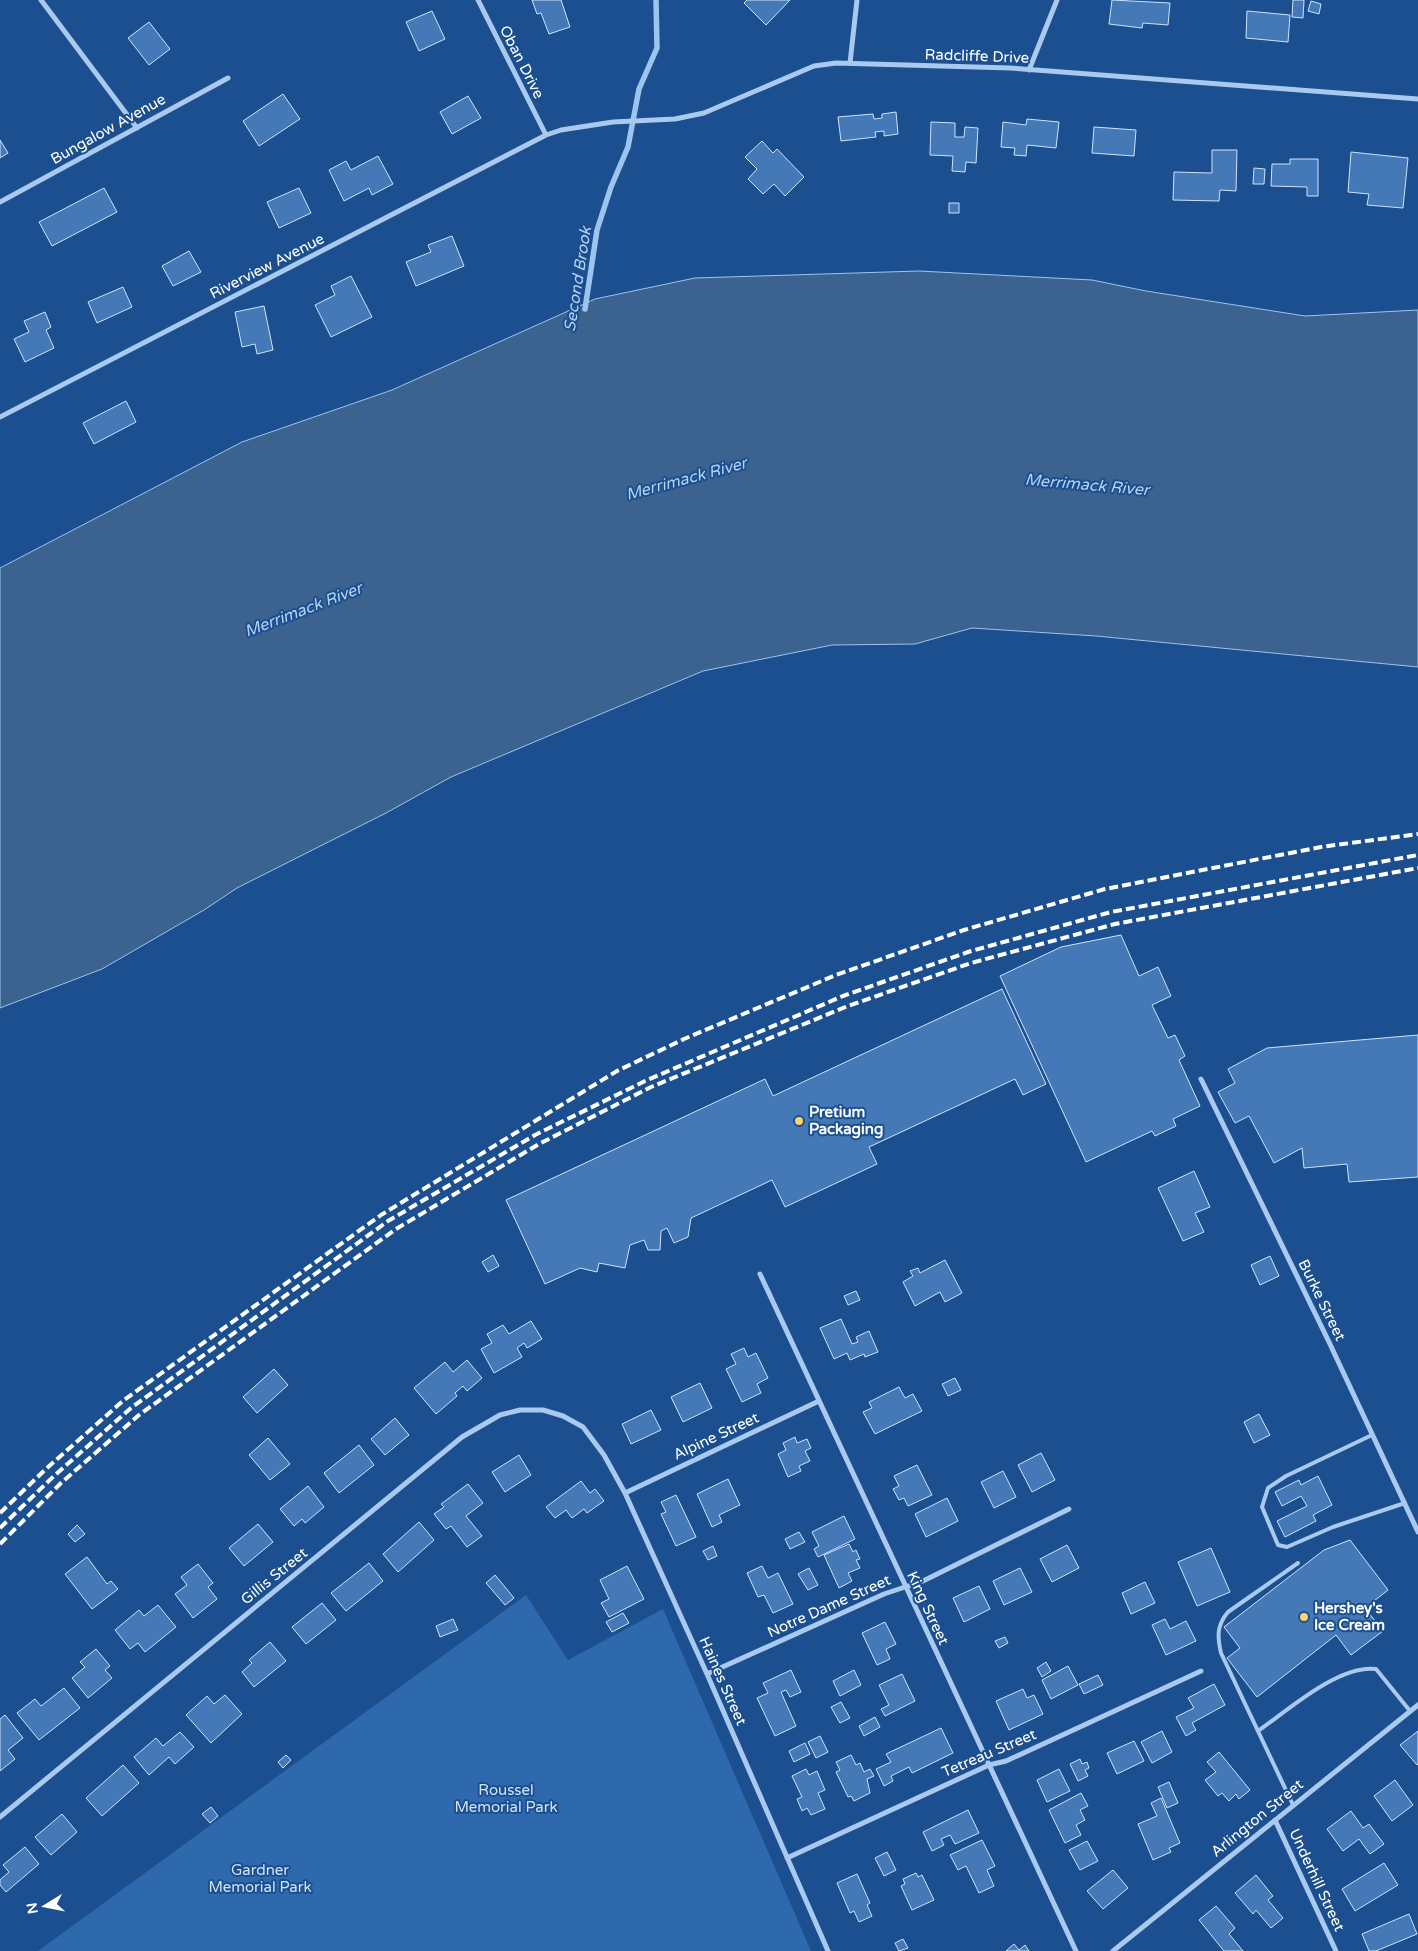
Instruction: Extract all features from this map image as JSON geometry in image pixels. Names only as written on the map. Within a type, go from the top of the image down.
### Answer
[{"type":"street","points":[[41,0],[137,128]]},
{"type":"street","name":"Oban Drive","points":[[478,0],[546,135]]},
{"type":"street","points":[[850,64],[857,0]]},
{"type":"street","points":[[1029,70],[1057,0]]},
{"type":"street","name":"Radcliffe Drive","points":[[546,135],[561,130],[613,122],[675,119],[704,113],[814,66],[850,64],[1029,70],[1418,99]]},
{"type":"street","name":"Bungalow Avenue","points":[[0,202],[228,78]]},
{"type":"street","name":"Riverview Avenue","points":[[0,417],[546,135]]},
{"type":"street","name":"Burke Street","points":[[1201,1079],[1418,1532]]},
{"type":"street","name":"King Street","points":[[760,1274],[1076,1951]]},
{"type":"street","name":"Alpine Street","points":[[625,1493],[819,1401]]},
{"type":"street","name":"Gillis Street","points":[[0,1817],[474,1429],[500,1415],[520,1410],[543,1410],[564,1416],[583,1426]]},
{"type":"street","name":"Haines Street","points":[[583,1426],[604,1456],[625,1493],[707,1674],[828,1951]]},
{"type":"street","name":"Notre Dame Street","points":[[707,1674],[884,1594],[923,1581],[1069,1509]]},
{"type":"street","name":"Tetreau Street","points":[[787,1858],[989,1765],[1006,1761],[1201,1671]]},
{"type":"street","name":"Arlington Street","points":[[1113,1951],[1418,1705]]},
{"type":"street","name":"Underhill Street","points":[[1274,1820],[1336,1951]]},
{"type":"lane","points":[[1372,1435],[1293,1472],[1268,1488],[1262,1507],[1278,1545],[1287,1547],[1333,1527],[1405,1503]]},
{"type":"lane","points":[[1294,1805],[1221,1653],[1218,1630],[1221,1620],[1228,1612],[1298,1563]]},
{"type":"lane","points":[[1258,1731],[1334,1680],[1368,1668],[1376,1669],[1410,1711]]},
{"type":"green space","name":"Roussel Memorial Park","points":[[526,1595],[568,1660],[663,1609],[811,1951],[38,1951]]},
{"type":"water","name":"Merrimack River","points":[[919,271],[1092,280],[1146,291],[1305,316],[1418,310],[1418,667],[1096,636],[972,628],[915,644],[832,645],[703,671],[451,777],[386,813],[237,888],[204,910],[102,969],[0,1008],[0,568],[242,442],[392,390],[595,299],[695,278]]},
{"type":"building","points":[[532,0],[561,0],[570,27],[549,34],[541,13],[537,14]]},
{"type":"building","points":[[747,0],[790,0],[766,25],[744,3]]},
{"type":"building","points":[[1112,0],[1170,3],[1168,25],[1143,23],[1142,28],[1109,24]]},
{"type":"building","points":[[1293,0],[1304,0],[1303,18],[1292,17]]},
{"type":"building","points":[[1311,1],[1321,4],[1319,14],[1308,11]]},
{"type":"building","points":[[432,11],[445,39],[419,51],[406,22]]},
{"type":"building","points":[[1247,11],[1290,15],[1288,42],[1246,38]]},
{"type":"building","points":[[149,22],[170,49],[149,65],[128,38]]},
{"type":"building","points":[[283,94],[300,119],[259,146],[243,121]]},
{"type":"building","points":[[468,96],[481,118],[452,134],[440,112]]},
{"type":"building","points":[[896,112],[898,134],[884,136],[884,131],[875,132],[876,137],[841,141],[838,117],[873,114],[874,119],[882,118],[882,114]]},
{"type":"building","points":[[1027,119],[1059,122],[1056,148],[1027,145],[1026,156],[1014,155],[1015,148],[1001,147],[1003,122],[1026,125]]},
{"type":"building","points":[[931,122],[955,123],[955,137],[964,137],[965,127],[978,128],[976,163],[966,162],[965,172],[952,171],[953,156],[930,155]]},
{"type":"building","points":[[1094,127],[1136,130],[1134,156],[1092,153]]},
{"type":"building","points":[[0,140],[8,153],[0,158]]},
{"type":"building","points":[[762,141],[773,153],[777,149],[804,177],[785,196],[774,184],[763,194],[748,179],[757,169],[745,157]]},
{"type":"building","points":[[1212,150],[1237,150],[1236,191],[1220,190],[1219,201],[1173,200],[1174,172],[1212,173]]},
{"type":"building","points":[[1351,152],[1408,158],[1403,208],[1367,205],[1369,194],[1348,192]]},
{"type":"building","points":[[378,156],[393,184],[372,195],[369,188],[344,201],[329,170],[346,161],[351,170]]},
{"type":"building","points":[[1290,159],[1318,159],[1318,196],[1307,196],[1307,187],[1271,186],[1272,164],[1290,164]]},
{"type":"building","points":[[1254,168],[1265,169],[1264,184],[1253,184]]},
{"type":"building","points":[[104,188],[117,212],[52,246],[39,222]]},
{"type":"building","points":[[299,188],[311,213],[279,228],[267,202]]},
{"type":"building","points":[[949,203],[959,203],[959,213],[949,213]]},
{"type":"building","points":[[452,236],[464,266],[416,286],[406,262],[431,252],[428,245]]},
{"type":"building","points":[[189,251],[201,272],[173,286],[162,266]]},
{"type":"building","points":[[351,276],[372,317],[331,337],[315,305],[335,295],[331,286]]},
{"type":"building","points":[[123,287],[132,307],[97,323],[88,302]]},
{"type":"building","points":[[264,306],[273,350],[257,354],[255,344],[242,347],[235,312]]},
{"type":"building","points":[[45,312],[51,327],[46,330],[54,348],[25,362],[14,339],[29,332],[24,321]]},
{"type":"building","points":[[126,401],[136,422],[94,444],[83,423]]},
{"type":"building","points":[[1121,935],[1139,976],[1158,967],[1171,996],[1152,1005],[1168,1038],[1175,1035],[1185,1056],[1179,1060],[1200,1106],[1173,1119],[1176,1126],[1155,1136],[1152,1131],[1086,1162],[1000,976],[1061,947]]},
{"type":"building","name":"Pretium Packaging","points":[[1002,989],[1046,1084],[1023,1095],[1015,1079],[869,1147],[877,1164],[785,1207],[772,1180],[691,1218],[688,1237],[674,1243],[667,1228],[661,1231],[660,1250],[648,1250],[644,1240],[630,1245],[625,1268],[599,1263],[597,1272],[580,1268],[545,1284],[506,1200],[765,1079],[773,1096]]},
{"type":"building","points":[[1418,1035],[1418,1177],[1349,1182],[1347,1164],[1304,1168],[1302,1148],[1274,1163],[1249,1116],[1235,1123],[1218,1092],[1235,1083],[1228,1069],[1267,1048]]},
{"type":"building","points":[[1194,1171],[1210,1207],[1195,1213],[1204,1232],[1183,1241],[1158,1188]]},
{"type":"building","points":[[493,1255],[499,1266],[488,1272],[482,1262]]},
{"type":"building","points":[[1270,1256],[1279,1276],[1260,1285],[1251,1265]]},
{"type":"building","points":[[945,1260],[962,1293],[945,1302],[940,1292],[915,1306],[903,1282],[913,1276],[910,1271],[918,1268],[920,1273]]},
{"type":"building","points":[[856,1291],[860,1300],[848,1305],[844,1296]]},
{"type":"building","points":[[841,1319],[852,1344],[858,1342],[856,1337],[869,1331],[878,1352],[865,1357],[864,1354],[850,1360],[847,1353],[834,1359],[820,1328]]},
{"type":"building","points":[[531,1321],[542,1339],[527,1348],[524,1343],[517,1348],[522,1357],[494,1373],[481,1349],[492,1343],[487,1334],[503,1325],[509,1334]]},
{"type":"building","points":[[744,1348],[748,1357],[756,1353],[768,1378],[757,1384],[761,1393],[742,1402],[726,1369],[736,1364],[731,1354]]},
{"type":"building","points":[[467,1360],[482,1378],[467,1391],[463,1386],[455,1393],[457,1396],[436,1414],[414,1388],[445,1362],[453,1372]]},
{"type":"building","points":[[274,1369],[288,1385],[257,1413],[243,1397]]},
{"type":"building","points":[[955,1378],[961,1390],[948,1396],[942,1384]]},
{"type":"building","points":[[700,1383],[712,1408],[683,1422],[671,1397]]},
{"type":"building","points":[[899,1387],[905,1398],[913,1394],[922,1411],[875,1434],[863,1412],[872,1408],[869,1402]]},
{"type":"building","points":[[651,1410],[661,1430],[631,1444],[622,1424]]},
{"type":"building","points":[[1259,1414],[1270,1435],[1254,1443],[1244,1422]]},
{"type":"building","points":[[395,1418],[409,1435],[385,1455],[371,1439]]},
{"type":"building","points":[[795,1437],[797,1443],[807,1439],[811,1448],[805,1451],[810,1461],[799,1466],[801,1471],[788,1477],[778,1454],[786,1450],[783,1443]]},
{"type":"building","points":[[268,1438],[290,1464],[270,1480],[249,1455]]},
{"type":"building","points":[[359,1445],[374,1465],[339,1493],[324,1473]]},
{"type":"building","points":[[1041,1453],[1055,1480],[1032,1492],[1018,1465]]},
{"type":"building","points":[[519,1455],[531,1475],[505,1492],[492,1472]]},
{"type":"building","points":[[917,1465],[932,1495],[908,1506],[904,1498],[899,1500],[893,1489],[899,1486],[894,1476]]},
{"type":"building","points":[[1003,1471],[1016,1497],[994,1508],[981,1482]]},
{"type":"building","points":[[1318,1476],[1332,1505],[1313,1515],[1316,1521],[1285,1537],[1277,1521],[1307,1506],[1301,1496],[1282,1506],[1275,1492],[1299,1480],[1301,1485]]},
{"type":"building","points":[[728,1479],[740,1505],[719,1515],[722,1522],[712,1527],[697,1494]]},
{"type":"building","points":[[581,1481],[590,1493],[595,1489],[604,1501],[587,1513],[584,1509],[572,1518],[566,1510],[555,1518],[546,1507]]},
{"type":"building","points":[[468,1484],[483,1503],[466,1516],[482,1536],[467,1547],[451,1526],[446,1529],[434,1514],[444,1507],[441,1504]]},
{"type":"building","points":[[308,1486],[324,1507],[305,1523],[302,1519],[294,1526],[280,1509]]},
{"type":"building","points":[[676,1495],[696,1537],[676,1546],[661,1514],[666,1512],[661,1502]]},
{"type":"building","points":[[947,1498],[958,1521],[926,1537],[915,1514]]},
{"type":"building","points":[[844,1516],[855,1539],[818,1557],[814,1549],[819,1546],[812,1532]]},
{"type":"building","points":[[419,1522],[434,1540],[398,1572],[383,1554]]},
{"type":"building","points":[[258,1524],[273,1542],[244,1566],[229,1548]]},
{"type":"building","points":[[77,1525],[85,1534],[75,1542],[68,1534]]},
{"type":"building","points":[[799,1532],[805,1542],[790,1549],[785,1539]]},
{"type":"building","name":"Hershey's Ice Cream","points":[[1350,1540],[1388,1590],[1365,1608],[1383,1631],[1351,1655],[1336,1635],[1257,1697],[1227,1658],[1240,1648],[1224,1627],[1324,1550]]},
{"type":"building","points":[[849,1544],[853,1552],[856,1550],[860,1559],[856,1560],[860,1568],[848,1573],[852,1581],[839,1588],[824,1555]]},
{"type":"building","points":[[1067,1545],[1079,1568],[1052,1582],[1040,1559]]},
{"type":"building","points":[[713,1546],[717,1556],[708,1560],[703,1551]]},
{"type":"building","points":[[1211,1548],[1230,1592],[1197,1606],[1178,1562]]},
{"type":"building","points":[[87,1557],[107,1584],[111,1581],[118,1589],[92,1609],[65,1574]]},
{"type":"building","points":[[369,1563],[383,1581],[346,1611],[331,1593]]},
{"type":"building","points":[[198,1564],[213,1583],[208,1587],[217,1599],[193,1618],[175,1594],[187,1585],[181,1577]]},
{"type":"building","points":[[627,1566],[644,1599],[609,1617],[601,1603],[609,1599],[600,1580]]},
{"type":"building","points":[[762,1566],[768,1578],[778,1573],[793,1604],[773,1613],[764,1595],[758,1597],[747,1573]]},
{"type":"building","points":[[809,1568],[818,1585],[808,1590],[798,1574]]},
{"type":"building","points":[[1020,1568],[1032,1592],[1004,1605],[993,1581]]},
{"type":"building","points":[[495,1575],[514,1598],[505,1605],[486,1583]]},
{"type":"building","points":[[1145,1582],[1155,1603],[1131,1614],[1122,1593]]},
{"type":"building","points":[[979,1586],[990,1609],[964,1622],[953,1598]]},
{"type":"building","points":[[322,1603],[336,1620],[306,1644],[292,1627]]},
{"type":"building","points":[[158,1605],[176,1627],[145,1652],[138,1643],[130,1649],[115,1630],[139,1610],[144,1616]]},
{"type":"building","points":[[623,1613],[629,1623],[612,1632],[606,1622]]},
{"type":"building","points":[[453,1619],[458,1630],[440,1637],[436,1626]]},
{"type":"building","points":[[1165,1619],[1170,1629],[1186,1621],[1196,1641],[1166,1655],[1152,1625]]},
{"type":"building","points":[[885,1622],[896,1644],[886,1649],[890,1659],[877,1665],[862,1633]]},
{"type":"building","points":[[1005,1637],[1008,1643],[999,1648],[995,1641]]},
{"type":"building","points":[[270,1642],[286,1661],[254,1687],[242,1672],[252,1663],[249,1660]]},
{"type":"building","points":[[96,1649],[110,1666],[105,1670],[112,1678],[88,1698],[72,1678],[85,1667],[80,1662]]},
{"type":"building","points":[[1046,1662],[1051,1671],[1042,1677],[1037,1668]]},
{"type":"building","points":[[1068,1666],[1078,1685],[1051,1699],[1042,1680]]},
{"type":"building","points":[[791,1670],[801,1692],[790,1697],[786,1690],[781,1692],[796,1726],[775,1736],[757,1698],[768,1693],[763,1683]]},
{"type":"building","points":[[854,1670],[861,1685],[840,1696],[833,1681]]},
{"type":"building","points":[[902,1674],[915,1701],[885,1716],[881,1709],[889,1705],[879,1685]]},
{"type":"building","points":[[1098,1675],[1103,1685],[1084,1694],[1079,1684]]},
{"type":"building","points":[[1214,1684],[1225,1705],[1192,1723],[1196,1730],[1186,1736],[1176,1717],[1194,1708],[1188,1698]]},
{"type":"building","points":[[64,1688],[80,1708],[39,1740],[17,1713],[35,1699],[41,1706]]},
{"type":"building","points":[[1023,1689],[1027,1698],[1034,1695],[1043,1714],[1009,1730],[996,1701]]},
{"type":"building","points":[[225,1695],[242,1714],[211,1743],[186,1715],[207,1696],[214,1704]]},
{"type":"building","points":[[841,1702],[850,1718],[840,1723],[831,1707]]},
{"type":"building","points":[[5,1715],[23,1738],[8,1750],[15,1759],[0,1771],[0,1719]]},
{"type":"building","points":[[875,1717],[880,1727],[864,1736],[859,1726]]},
{"type":"building","points":[[941,1728],[953,1753],[912,1773],[909,1767],[891,1776],[893,1781],[884,1786],[876,1769],[891,1762],[886,1754]]},
{"type":"building","points":[[1162,1731],[1172,1752],[1152,1763],[1141,1742]]},
{"type":"building","points":[[1418,1731],[1418,1764],[1417,1765],[1400,1745]]},
{"type":"building","points":[[180,1732],[194,1747],[175,1764],[169,1757],[149,1775],[134,1757],[156,1738],[163,1746]]},
{"type":"building","points":[[820,1736],[828,1752],[816,1758],[808,1742]]},
{"type":"building","points":[[1134,1741],[1144,1761],[1117,1774],[1107,1753]]},
{"type":"building","points":[[805,1743],[810,1754],[794,1762],[789,1751]]},
{"type":"building","points":[[1219,1752],[1250,1790],[1239,1799],[1236,1794],[1229,1801],[1222,1793],[1218,1796],[1205,1780],[1216,1772],[1207,1762]]},
{"type":"building","points":[[286,1755],[291,1760],[283,1768],[278,1762]]},
{"type":"building","points":[[851,1755],[856,1765],[860,1763],[864,1772],[870,1769],[874,1776],[867,1779],[870,1793],[854,1801],[851,1796],[848,1797],[836,1772],[840,1770],[836,1762]]},
{"type":"building","points":[[1080,1759],[1082,1764],[1087,1762],[1089,1768],[1085,1770],[1088,1776],[1078,1781],[1070,1764]]},
{"type":"building","points":[[123,1765],[139,1783],[102,1816],[86,1798]]},
{"type":"building","points":[[806,1769],[809,1775],[817,1771],[825,1790],[818,1793],[825,1809],[811,1815],[807,1808],[802,1811],[797,1799],[802,1797],[792,1776]]},
{"type":"building","points":[[1059,1769],[1070,1791],[1047,1802],[1037,1780]]},
{"type":"building","points":[[1395,1780],[1413,1805],[1392,1821],[1374,1796]]},
{"type":"building","points":[[1169,1782],[1178,1803],[1167,1808],[1158,1787]]},
{"type":"building","points":[[1081,1793],[1088,1806],[1080,1810],[1085,1820],[1076,1825],[1081,1835],[1065,1843],[1049,1810]]},
{"type":"building","points":[[1161,1798],[1180,1843],[1169,1848],[1171,1852],[1153,1860],[1138,1824],[1157,1816],[1151,1803]]},
{"type":"building","points":[[211,1807],[218,1816],[210,1823],[202,1814]]},
{"type":"building","points":[[968,1810],[979,1833],[955,1844],[950,1835],[941,1839],[944,1845],[932,1851],[923,1832]]},
{"type":"building","points":[[1351,1811],[1363,1828],[1369,1824],[1384,1844],[1370,1854],[1359,1839],[1343,1851],[1327,1829]]},
{"type":"building","points":[[62,1814],[77,1832],[51,1855],[35,1837]]},
{"type":"building","points":[[982,1840],[995,1866],[987,1870],[994,1886],[979,1893],[966,1866],[958,1870],[950,1855]]},
{"type":"building","points":[[1087,1841],[1098,1861],[1080,1870],[1069,1850]]},
{"type":"building","points":[[25,1847],[39,1864],[6,1892],[0,1885],[0,1880],[9,1872],[3,1865]]},
{"type":"building","points":[[887,1852],[896,1870],[884,1876],[875,1858]]},
{"type":"building","points":[[1384,1863],[1398,1885],[1355,1911],[1342,1889]]},
{"type":"building","points":[[1113,1870],[1128,1888],[1103,1909],[1087,1891]]},
{"type":"building","points":[[916,1873],[918,1877],[922,1875],[934,1900],[912,1910],[901,1886],[905,1884],[903,1879]]},
{"type":"building","points":[[857,1874],[870,1903],[867,1905],[872,1916],[859,1922],[854,1911],[850,1913],[837,1883]]},
{"type":"building","points":[[1256,1875],[1273,1896],[1268,1900],[1283,1918],[1271,1928],[1256,1910],[1253,1914],[1235,1893]]},
{"type":"building","points":[[1216,1906],[1235,1928],[1229,1934],[1243,1951],[1224,1951],[1199,1920]]},
{"type":"building","points":[[1409,1914],[1417,1934],[1376,1951],[1369,1951],[1362,1934]]},
{"type":"building","points":[[903,1939],[908,1948],[899,1951],[895,1943]]},
{"type":"building","points":[[1014,1944],[1019,1950],[1025,1945],[1029,1951],[1006,1951]]},
{"type":"waterway","name":"Second Brook","points":[[585,309],[597,230],[611,187],[628,147],[639,89],[657,48],[656,0]]},
{"type":"railway","points":[[0,1513],[47,1468],[124,1400],[381,1215],[617,1071],[684,1039],[836,975],[964,930],[1105,889],[1321,847],[1418,834]]},
{"type":"railway","points":[[0,1528],[55,1475],[131,1408],[388,1221],[535,1135],[645,1081],[843,996],[968,952],[1111,912],[1418,855]]},
{"type":"railway","points":[[0,1544],[61,1483],[139,1415],[396,1229],[539,1144],[651,1087],[848,1006],[971,963],[1115,924],[1418,868]]},
{"type":"place","name":"Pretium Packaging","points":[[799,1121]]},
{"type":"place","name":"Hershey's Ice Cream","points":[[1304,1617]]},
{"type":"park label","name":"Gardner Memorial Park","points":[[260,1878]]}]
